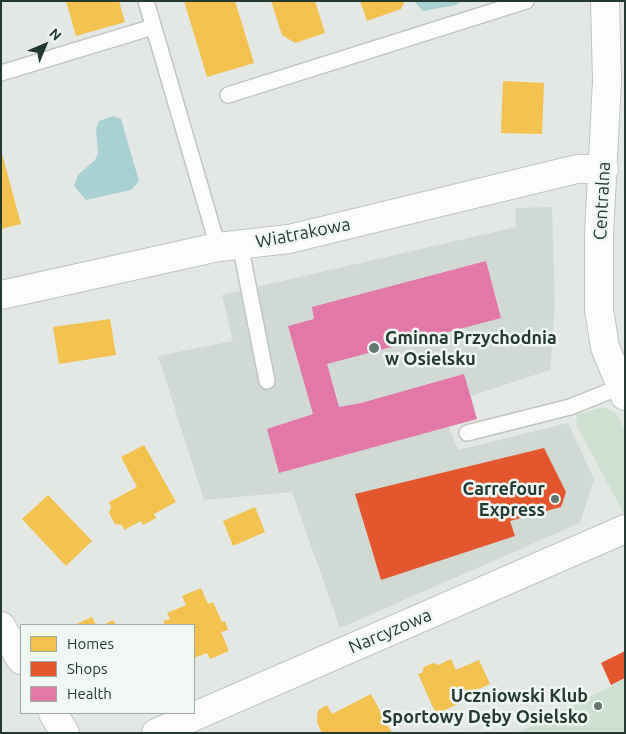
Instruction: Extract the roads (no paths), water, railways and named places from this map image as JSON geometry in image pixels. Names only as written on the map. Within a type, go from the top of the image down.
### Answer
[{"type":"street","name":"Centralna","points":[[605,1],[607,80],[599,310],[605,347],[622,392]]},
{"type":"street","name":"Wiatrakowa","points":[[1,295],[229,246],[290,239],[577,169],[604,169]]},
{"type":"street","name":"Narcyzowa","points":[[156,733],[625,529]]},
{"type":"street","points":[[1,626],[20,658]]},
{"type":"street","points":[[54,714],[65,733]]},
{"type":"lane","points":[[146,1],[153,27],[229,246],[267,381]]},
{"type":"lane","points":[[228,95],[506,5],[526,1]]},
{"type":"lane","points":[[1,74],[153,27]]},
{"type":"lane","points":[[467,433],[622,392]]},
{"type":"water","points":[[414,1],[461,1],[456,5],[423,11]]},
{"type":"water","points":[[113,116],[121,119],[139,181],[131,190],[86,200],[74,186],[78,175],[95,160],[98,153],[96,129],[99,121]]},
{"type":"place","name":"Gminna Przychodnia w Osielsku","points":[[374,348]]},
{"type":"place","name":"Carrefour Express","points":[[555,499]]},
{"type":"place","name":"Uczniowski Klub Sportowy Dęby Osielsko","points":[[598,706]]}]
